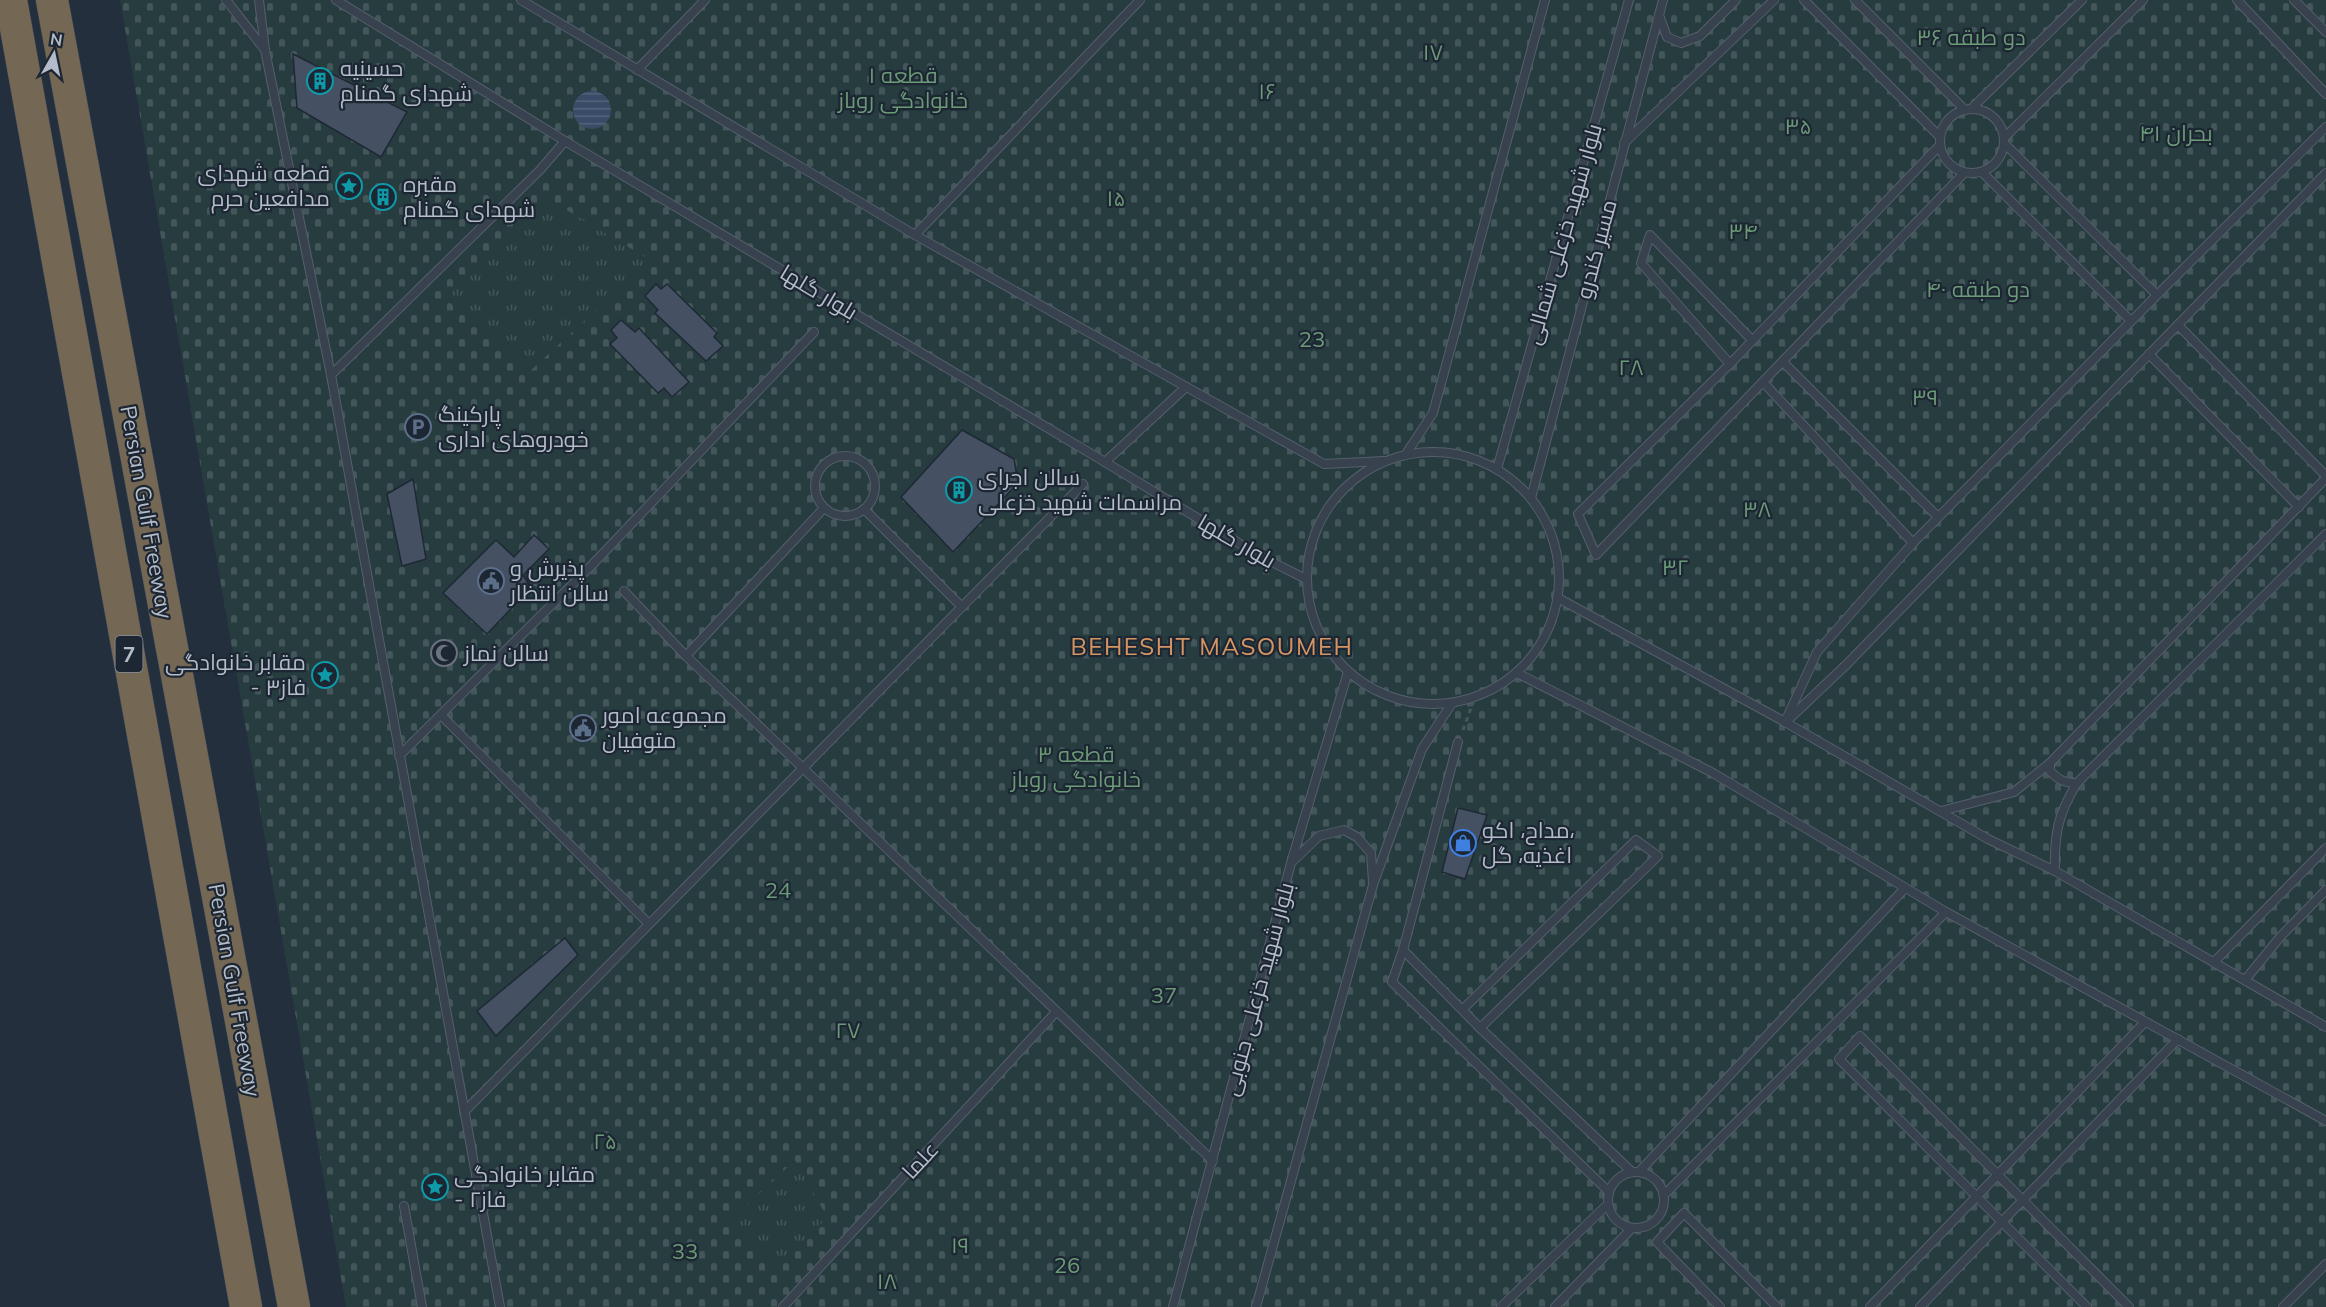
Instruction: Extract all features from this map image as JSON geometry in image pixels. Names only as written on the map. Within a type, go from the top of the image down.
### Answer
[{"type":"highway","name":"Persian Gulf Freeway","points":[[11,0],[246,1307]]},
{"type":"highway","name":"Persian Gulf Freeway","points":[[52,0],[294,1307]]},
{"type":"lane","points":[[226,0],[265,50]]},
{"type":"lane","points":[[259,0],[265,50],[331,375],[500,1307]]},
{"type":"lane","name":"بلوار گلها","points":[[336,0],[565,141],[1260,556],[1306,579]]},
{"type":"lane","points":[[521,0],[915,234],[1324,464],[1384,461],[1406,454],[1437,452],[1468,457],[1497,469],[1515,482],[1531,498],[1543,516],[1557,556],[1558,598],[1550,626],[1541,642],[1517,673],[1497,687],[1475,697],[1452,703],[1415,703],[1379,692],[1348,672],[1326,645],[1311,614],[1306,579],[1315,530],[1342,489],[1384,461]]},
{"type":"lane","points":[[637,70],[705,0]]},
{"type":"lane","points":[[915,234],[1140,0]]},
{"type":"lane","points":[[1406,454],[1433,413],[1545,0]]},
{"type":"lane","name":"بلوار شهید خزعلی شمالی","points":[[1497,469],[1629,0]]},
{"type":"lane","name":"مسیر کندرو","points":[[1531,498],[1663,0]]},
{"type":"lane","points":[[1659,14],[1667,37],[1682,43],[1701,36],[1736,0]]},
{"type":"lane","points":[[1624,143],[1774,0]]},
{"type":"lane","points":[[1804,0],[1940,141]]},
{"type":"lane","points":[[1856,0],[1968,109],[1986,112],[1999,122],[2005,140],[2157,296]]},
{"type":"lane","points":[[2082,0],[1968,109],[1953,115],[1944,125],[1940,141],[1944,158],[1952,167],[1964,173],[1983,173],[1998,162],[2005,140],[2143,0]]},
{"type":"lane","points":[[2236,0],[2326,94]]},
{"type":"lane","points":[[2294,0],[2326,32]]},
{"type":"lane","points":[[1785,722],[1817,652],[1913,543],[2326,127]]},
{"type":"lane","points":[[331,375],[540,170],[565,141]]},
{"type":"lane","points":[[1940,141],[1730,364],[1578,514],[1596,555],[1964,173]]},
{"type":"lane","points":[[1983,173],[2131,321]]},
{"type":"lane","points":[[1785,722],[1847,664],[2326,173]]},
{"type":"lane","points":[[1730,364],[1641,263],[1650,235],[1752,340]]},
{"type":"lane","points":[[1941,811],[2014,792],[2050,763],[2326,477],[2178,324]]},
{"type":"lane","points":[[399,756],[592,565],[814,332]]},
{"type":"lane","points":[[2149,354],[2299,507]]},
{"type":"lane","points":[[1784,362],[1938,517]]},
{"type":"lane","points":[[1763,382],[1913,543]]},
{"type":"lane","points":[[1105,462],[1186,387]]},
{"type":"lane","points":[[841,457],[851,457],[860,461],[873,476],[875,485],[873,495],[864,509],[852,515],[842,516],[824,508],[815,491],[818,472],[824,465],[841,457]]},
{"type":"lane","points":[[465,1111],[1083,484]]},
{"type":"lane","points":[[686,656],[824,508]]},
{"type":"lane","points":[[864,509],[962,607]]},
{"type":"lane","points":[[2055,871],[2054,843],[2057,823],[2077,783],[2326,536]]},
{"type":"lane","points":[[624,591],[686,656],[1213,1161]]},
{"type":"lane","points":[[1558,598],[1785,722],[1988,839],[2055,871],[2326,1027]]},
{"type":"lane","name":"بلوار شهید خزعلی جنوبی","points":[[1173,1307],[1291,863],[1348,672]]},
{"type":"lane","points":[[1517,673],[1713,773],[1946,912],[2326,1121]]},
{"type":"lane","points":[[1257,1307],[1373,885],[1422,749],[1452,703]]},
{"type":"lane","points":[[441,715],[649,924]]},
{"type":"lane","points":[[1458,742],[1403,950],[1392,982],[1608,1191]]},
{"type":"lane","points":[[2050,763],[2050,771],[2056,778],[2067,783],[2077,783]]},
{"type":"lane","points":[[1291,863],[1319,836],[1344,830],[1357,837],[1371,853],[1373,885]]},
{"type":"lane","points":[[1463,1009],[1636,840],[1658,856],[1480,1028]]},
{"type":"lane","points":[[2214,962],[2326,848]]},
{"type":"lane","points":[[1403,950],[1480,1028],[1636,1171],[1656,1179],[1664,1195],[1662,1213],[1649,1226],[1631,1229],[1615,1221],[1607,1204],[1608,1191],[1622,1174],[1636,1171],[1905,888]]},
{"type":"lane","points":[[2245,980],[2281,936],[2326,890]]},
{"type":"lane","points":[[1664,1195],[1946,912]]},
{"type":"lane","name":"علما","points":[[783,1307],[1056,1012]]},
{"type":"lane","points":[[1870,1307],[2145,1022]]},
{"type":"lane","points":[[2087,1307],[1839,1059],[1860,1036],[2129,1307]]},
{"type":"lane","points":[[1920,1307],[2178,1038]]},
{"type":"lane","points":[[1501,1307],[1607,1204]]},
{"type":"lane","points":[[405,1206],[422,1307]]},
{"type":"lane","points":[[1720,1307],[1657,1242],[1684,1213],[1777,1307]]},
{"type":"lane","points":[[1555,1307],[1631,1229]]},
{"type":"lane","points":[[2283,1307],[2326,1264]]},
{"type":"path","points":[[1458,742],[1475,697]]},
{"type":"green space","points":[[120,0],[2326,0],[2326,1307],[346,1307]]},
{"type":"green space","points":[[543,196],[650,260],[527,374],[444,297]]},
{"type":"green space","points":[[795,1160],[827,1217],[774,1274],[732,1219]]},
{"type":"water","points":[[592,91],[605,97],[611,110],[605,123],[592,129],[579,123],[573,110],[579,97]]},
{"type":"building","name":"حسینیه شهدای گمنام","points":[[293,54],[407,112],[381,157],[297,108]]},
{"type":"building","name":"مقبره شهدای گمنام","points":[[383,187],[391,190],[394,198],[391,206],[383,209],[375,206],[372,198],[375,190]]},
{"type":"building","points":[[656,284],[661,289],[667,284],[717,333],[714,337],[723,346],[706,361],[655,313],[658,310],[645,296]]},
{"type":"building","points":[[621,320],[635,332],[639,328],[689,382],[672,397],[664,388],[658,393],[610,344],[617,338],[611,330]]},
{"type":"building","name":"سالن اجرای مراسمات شهید خزعلی","points":[[962,430],[1014,459],[1018,483],[953,552],[901,497]]},
{"type":"building","points":[[413,479],[426,559],[402,566],[387,494]]},
{"type":"building","name":"پذیرش و سالن انتظار","points":[[534,535],[549,549],[523,575],[531,588],[487,634],[443,593],[496,540],[514,557]]},
{"type":"building","name":"مداح، اکو، اغذیه، گل","points":[[1458,808],[1487,815],[1465,879],[1442,872]]},
{"type":"building","points":[[565,938],[578,955],[496,1036],[477,1011]]},
{"type":"place","name":"حسینیه شهدای گمنام","points":[[320,81]]},
{"type":"place","name":"قطعه شهدای مدافعین حرم","points":[[349,186]]},
{"type":"place","name":"مقبره شهدای گمنام","points":[[383,197]]},
{"type":"place","name":"پارکینگ خودروهای اداری","points":[[418,427]]},
{"type":"place","name":"سالن اجرای مراسمات شهید خزعلی","points":[[959,490]]},
{"type":"place","name":"پذیرش و سالن انتظار","points":[[491,581]]},
{"type":"place","name":"سالن نماز","points":[[444,653]]},
{"type":"place","name":"مقابر خانوادگی - فاز۳","points":[[325,675]]},
{"type":"place","name":"مجموعه امور متوفیان","points":[[583,728]]},
{"type":"place","name":"مداح، اکو، اغذیه، گل","points":[[1463,843]]},
{"type":"place","name":"مقابر خانوادگی - فاز۲","points":[[435,1187]]},
{"type":"district","name":"BEHESHT MASOUMEH","points":[[1212,646]]},
{"type":"park label","name":"۳۶ دو طبقه","points":[[1971,37]]},
{"type":"park label","name":"۱۷","points":[[1433,52]]},
{"type":"park label","name":"قطعه ۱ خانوادگی روباز","points":[[903,88]]},
{"type":"park label","name":"۱۶","points":[[1267,91]]},
{"type":"park label","name":"۳۵","points":[[1798,126]]},
{"type":"park label","name":"۴۱ بحران","points":[[2176,133]]},
{"type":"park label","name":"۱۵","points":[[1116,198]]},
{"type":"park label","name":"۳۴","points":[[1743,231]]},
{"type":"park label","name":"۴۰ دو طبقه","points":[[1978,289]]},
{"type":"park label","name":"23","points":[[1312,339]]},
{"type":"park label","name":"۲۸","points":[[1631,367]]},
{"type":"park label","name":"۳۹","points":[[1925,397]]},
{"type":"park label","name":"۳۸","points":[[1757,509]]},
{"type":"park label","name":"۳۲","points":[[1675,567]]},
{"type":"park label","name":"قطعه ۳ خانوادگی روباز","points":[[1076,766]]},
{"type":"park label","name":"24","points":[[778,890]]},
{"type":"park label","name":"37","points":[[1164,995]]},
{"type":"park label","name":"۲۷","points":[[848,1030]]},
{"type":"park label","name":"۲۵","points":[[605,1141]]},
{"type":"park label","name":"۱۹","points":[[960,1245]]},
{"type":"park label","name":"33","points":[[685,1251]]},
{"type":"park label","name":"26","points":[[1067,1265]]},
{"type":"park label","name":"۱۸","points":[[887,1281]]}]
